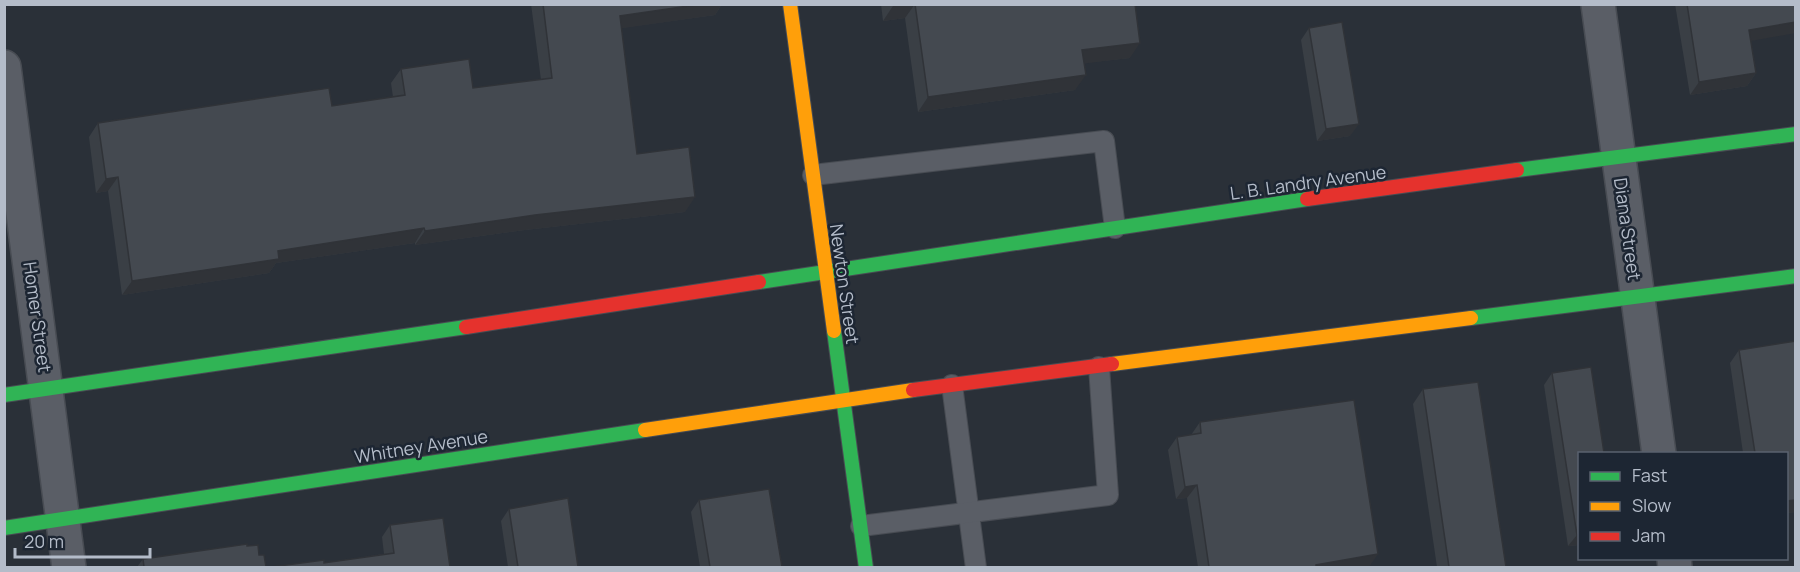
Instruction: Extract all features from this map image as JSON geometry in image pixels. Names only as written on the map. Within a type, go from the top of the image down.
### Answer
[{"type":"street","name":"Newton Street","points":[[789,4],[866,567]]},
{"type":"street","name":"Diana Street","points":[[1598,4],[1659,452]]},
{"type":"street","name":"Homer Street","points":[[4,67],[48,389],[69,567]]},
{"type":"street","name":"L. B. Landry Avenue","points":[[825,269],[1618,155],[1796,134]]},
{"type":"street","points":[[4,395],[825,269]]},
{"type":"street","points":[[843,400],[1796,276]]},
{"type":"street","name":"Whitney Avenue","points":[[4,528],[843,400]]},
{"type":"lane","points":[[813,175],[1104,141],[1115,228]]},
{"type":"lane","points":[[861,526],[1108,495],[1099,367]]},
{"type":"lane","points":[[952,385],[976,567]]},
{"type":"building","points":[[543,4],[702,4],[620,16],[637,154],[689,147],[695,197],[535,215],[425,231],[424,228],[278,251],[279,259],[132,281],[118,177],[106,179],[98,123],[329,88],[332,106],[405,95],[401,69],[469,59],[473,88],[552,78]]},
{"type":"building","points":[[915,4],[1135,4],[1140,43],[1082,50],[1086,75],[928,97]]},
{"type":"building","points":[[1687,4],[1796,4],[1796,22],[1749,30],[1756,73],[1699,82]]},
{"type":"building","points":[[1342,22],[1359,124],[1326,129],[1309,28]]},
{"type":"building","points":[[1796,341],[1796,500],[1788,501],[1788,452],[1755,452],[1739,350]]},
{"type":"building","points":[[1591,367],[1604,452],[1578,452],[1577,535],[1552,373]]},
{"type":"building","points":[[1478,382],[1506,567],[1449,567],[1423,389]]},
{"type":"building","points":[[1354,400],[1378,554],[1316,565],[1316,567],[1209,567],[1197,485],[1185,487],[1177,437],[1201,433],[1200,422]]},
{"type":"building","points":[[769,489],[782,567],[710,567],[699,500]]},
{"type":"building","points":[[568,498],[578,567],[518,567],[509,509]]},
{"type":"building","points":[[443,518],[450,567],[271,567],[324,560],[324,563],[394,553],[390,525]]},
{"type":"building","points":[[247,544],[247,546],[258,545],[259,555],[264,555],[266,567],[144,567],[143,559]]},
{"type":"traffic: fast","points":[[1517,170],[1796,134]]},
{"type":"traffic: fast","points":[[759,282],[1307,199]]},
{"type":"traffic: fast","points":[[1471,318],[1796,276]]},
{"type":"traffic: fast","points":[[4,395],[466,327]]},
{"type":"traffic: fast","points":[[834,331],[866,568]]},
{"type":"traffic: fast","points":[[4,528],[645,430]]},
{"type":"traffic: slow","points":[[790,4],[834,331]]},
{"type":"traffic: slow","points":[[1112,364],[1471,318]]},
{"type":"traffic: slow","points":[[645,430],[913,390]]},
{"type":"traffic: jam","points":[[1307,199],[1517,170]]},
{"type":"traffic: jam","points":[[466,327],[759,282]]},
{"type":"traffic: jam","points":[[913,390],[1112,364]]}]
